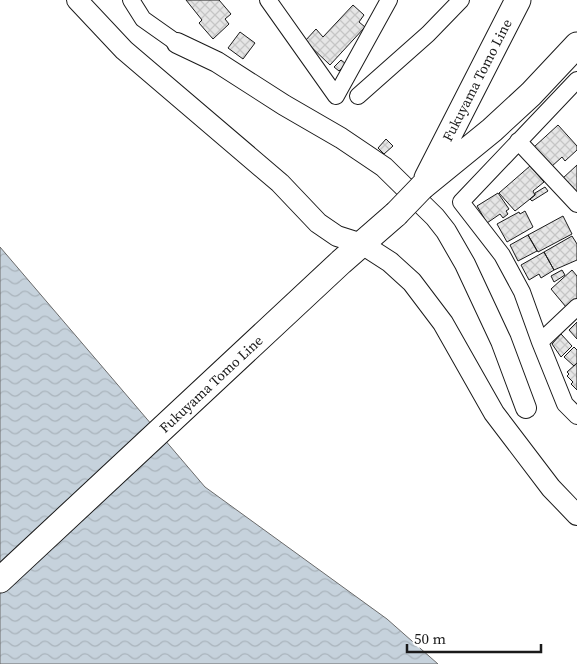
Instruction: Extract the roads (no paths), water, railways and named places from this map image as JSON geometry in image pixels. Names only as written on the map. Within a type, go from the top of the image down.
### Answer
[{"type":"main road","name":"Fukuyama Tomo Line","points":[[422,187],[518,0]]},
{"type":"main road","name":"Fukuyama Tomo Line","points":[[0,580],[341,262],[396,214],[422,187],[492,130],[518,106],[577,45]]},
{"type":"street","points":[[77,0],[124,50],[280,183],[318,223],[337,236],[362,244],[390,262],[412,282],[443,323],[494,413],[551,488],[577,515]]},
{"type":"street","points":[[131,0],[144,18],[177,43],[217,62],[284,105],[341,138],[384,167],[435,217],[446,231],[465,264],[501,341],[526,408]]},
{"type":"street","points":[[268,0],[336,96],[389,0]]},
{"type":"street","points":[[358,96],[428,34],[462,0]]},
{"type":"street","points":[[577,80],[461,202],[502,255],[522,292],[565,404],[577,416]]},
{"type":"street","points":[[518,141],[577,204]]},
{"type":"street","points":[[540,342],[577,307]]},
{"type":"water","points":[[0,247],[205,487],[387,619],[438,664],[0,664]]}]
